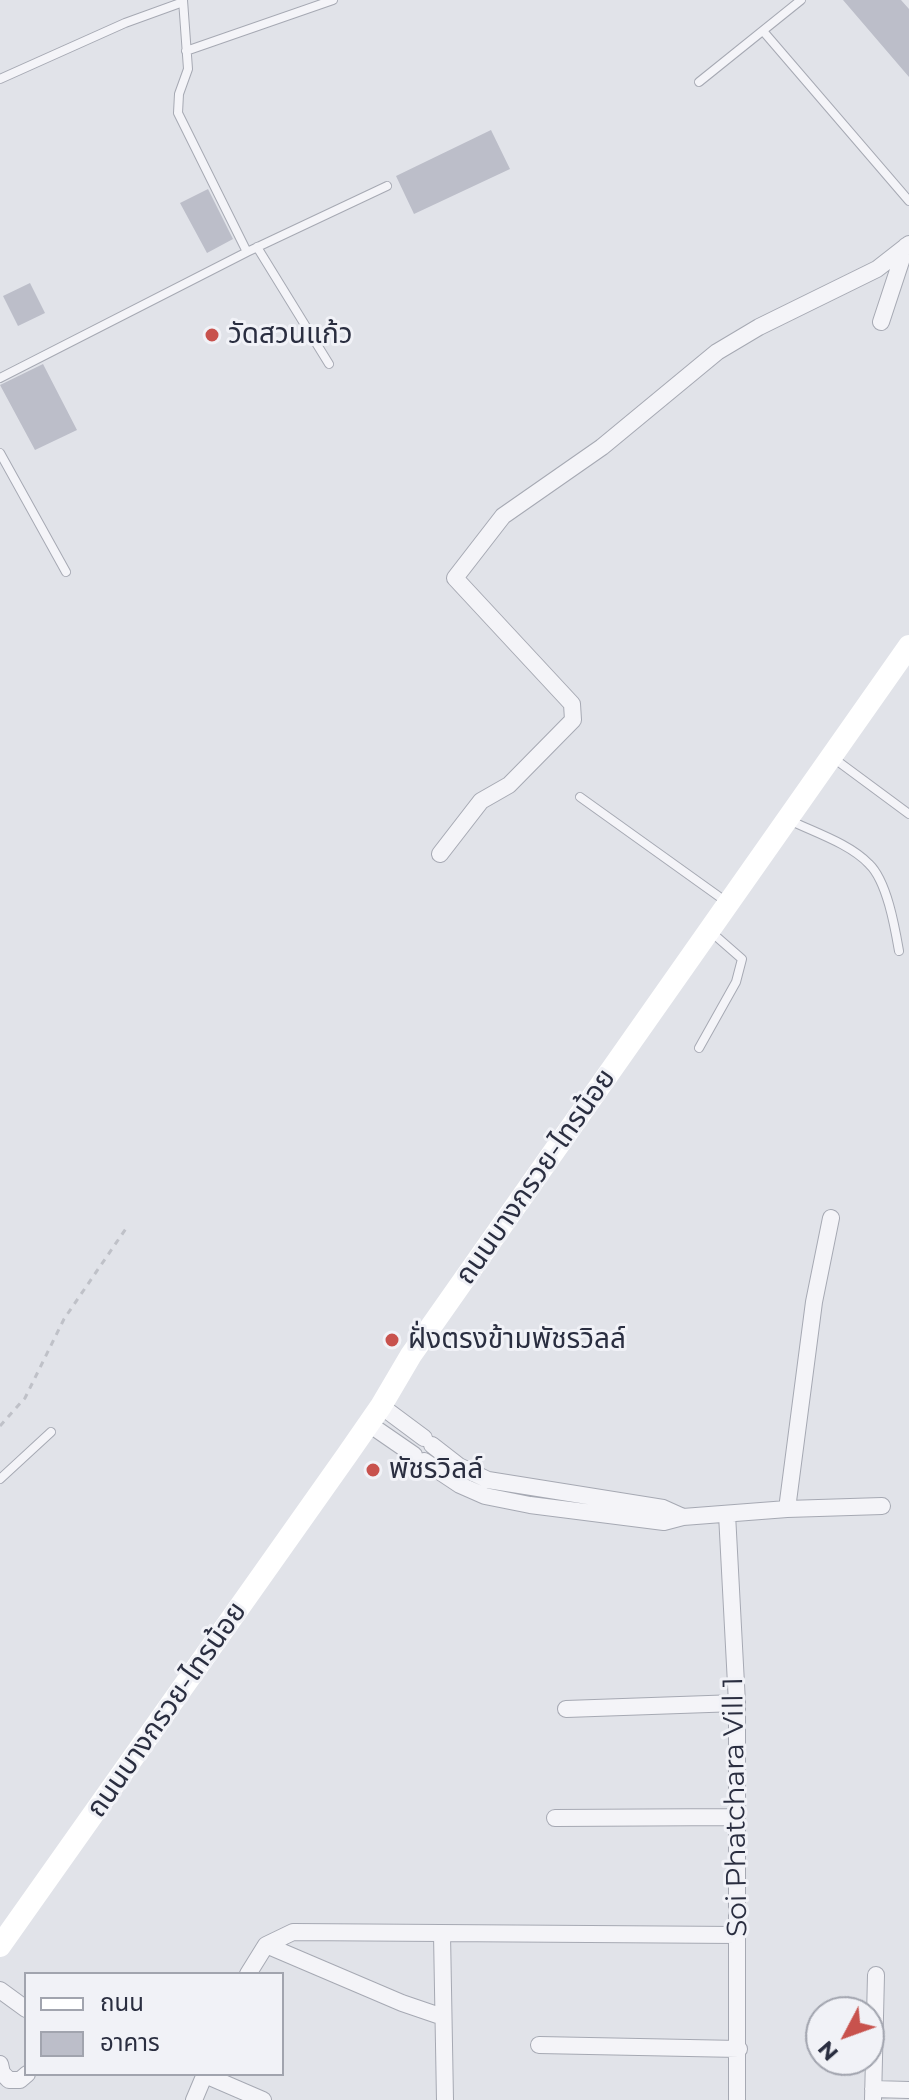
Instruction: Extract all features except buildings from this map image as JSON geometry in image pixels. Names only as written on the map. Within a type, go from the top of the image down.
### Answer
[{"type":"main road","name":"ถนนบางกรวย-ไทรน้อย","points":[[0,1946],[375,1415],[411,1355],[909,646]]},
{"type":"street","points":[[881,322],[908,245]]},
{"type":"street","points":[[440,854],[481,801],[509,785],[573,720],[572,704],[455,578],[503,516],[602,447],[717,352],[759,327],[877,269],[908,245]]},
{"type":"street","points":[[787,1509],[814,1302],[831,1218]]},
{"type":"street","points":[[375,1415],[428,1442],[486,1488]]},
{"type":"street","points":[[375,1415],[419,1458],[460,1485],[663,1508],[683,1517],[882,1506]]},
{"type":"street","name":"Soi Phatchara Vill 1","points":[[727,1514],[737,1703],[737,2100]]},
{"type":"street","points":[[566,1709],[737,1703]]},
{"type":"street","points":[[555,1818],[737,1817]]},
{"type":"street","points":[[249,1972],[266,1945],[293,1932],[737,1935]]},
{"type":"street","points":[[442,1934],[445,2100]]},
{"type":"street","points":[[266,1945],[402,2003],[443,2017]]},
{"type":"street","points":[[876,1975],[873,2095],[909,2090]]},
{"type":"street","points":[[0,1990],[24,2008]]},
{"type":"street","points":[[539,2045],[739,2049]]},
{"type":"street","points":[[0,2064],[2,2073],[9,2080],[20,2080],[25,2076]]},
{"type":"street","points":[[194,2100],[204,2076]]},
{"type":"street","points":[[209,2076],[263,2100]]},
{"type":"lane","points":[[186,51],[333,0]]},
{"type":"lane","points":[[699,82],[801,0]]},
{"type":"lane","points":[[0,79],[125,23],[183,1],[188,69],[179,94],[178,113],[247,252]]},
{"type":"lane","points":[[763,31],[909,201]]},
{"type":"lane","points":[[0,378],[257,247],[387,186]]},
{"type":"lane","points":[[257,247],[329,364]]},
{"type":"lane","points":[[0,453],[66,572]]},
{"type":"lane","points":[[832,756],[909,814]]},
{"type":"lane","points":[[580,797],[728,903]]},
{"type":"lane","points":[[787,819],[845,848],[871,865],[891,907],[899,951]]},
{"type":"lane","points":[[699,1048],[736,982],[742,959],[709,930]]},
{"type":"lane","points":[[0,1479],[51,1432]]},
{"type":"path","points":[[0,1426],[25,1398],[64,1319],[127,1227]]},
{"type":"place","name":"วัดสวนแก้ว","points":[[212,335]]},
{"type":"place","name":"ฝั่งตรงข้ามพัชรวิลล์","points":[[392,1340]]},
{"type":"place","name":"พัชรวิลล์","points":[[373,1470]]}]
